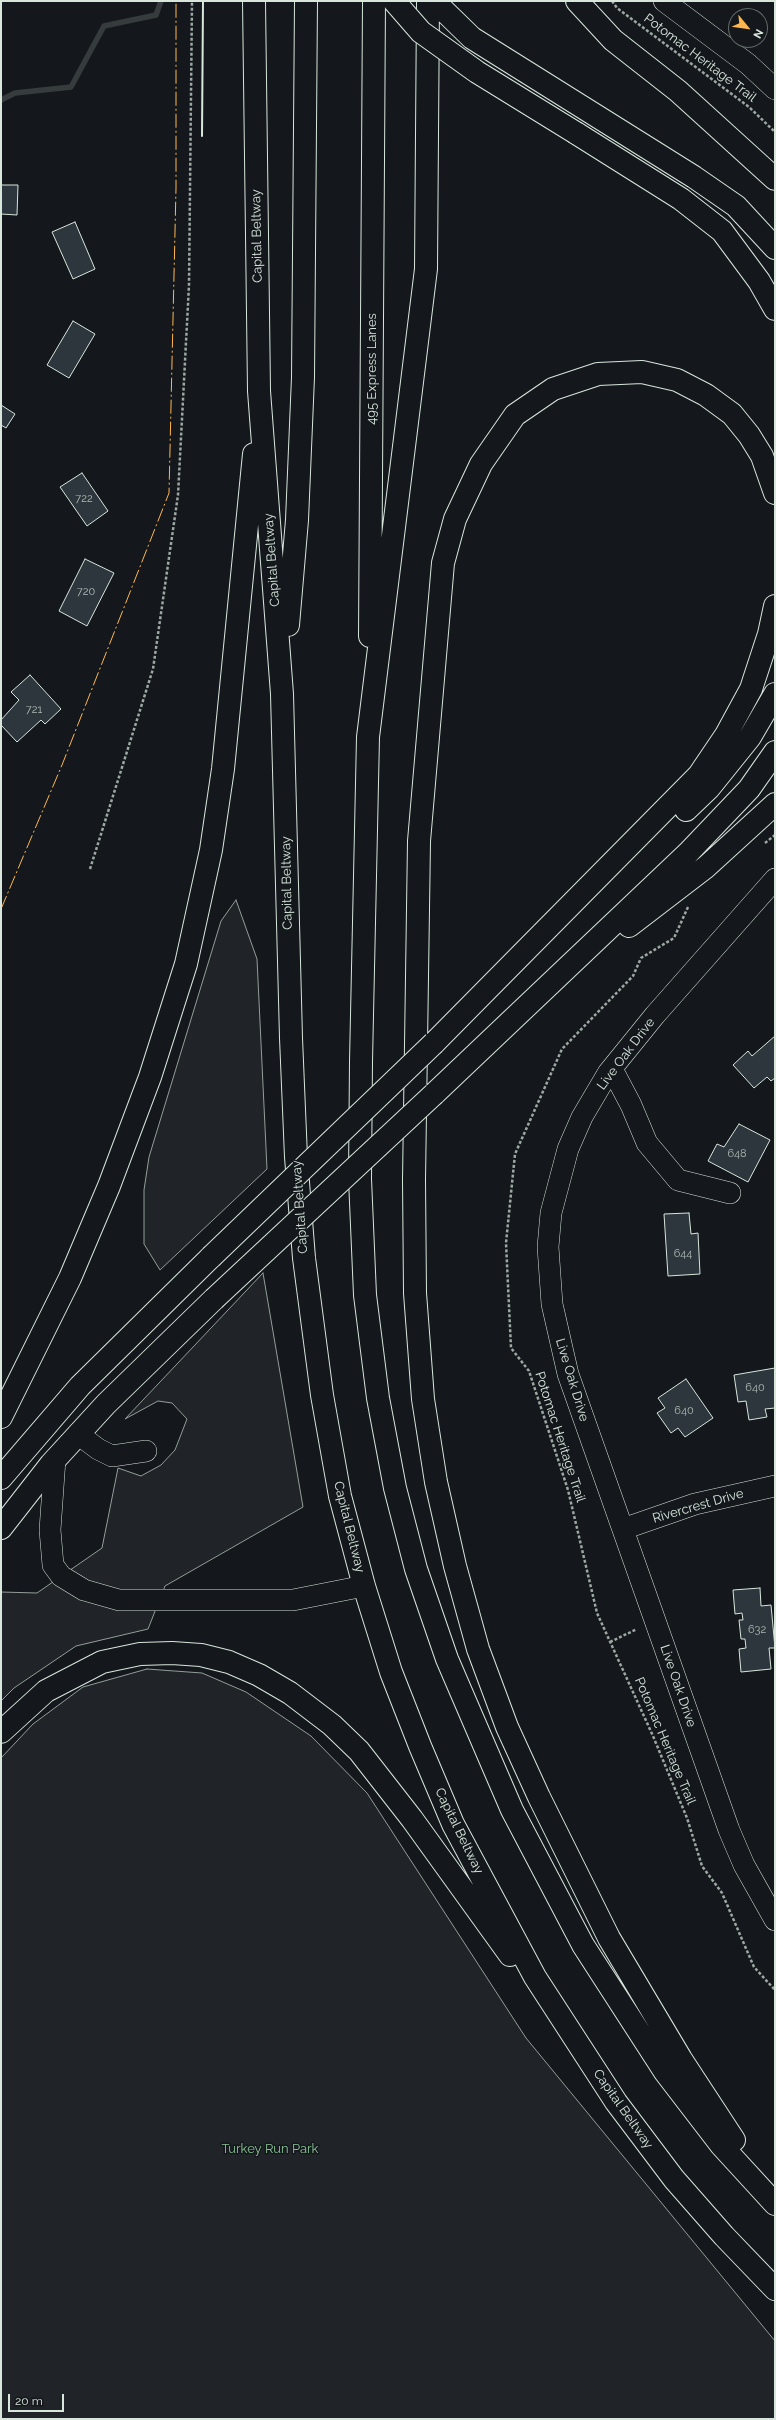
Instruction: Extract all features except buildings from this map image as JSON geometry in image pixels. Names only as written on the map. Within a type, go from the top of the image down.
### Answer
[{"type":"highway","name":"Capital Beltway","points":[[254,1],[259,391],[282,694],[290,1038],[304,1258],[322,1395],[340,1496],[364,1586],[391,1672],[453,1824],[535,1977],[616,2102],[674,2179],[724,2236],[775,2289]]},
{"type":"highway","points":[[282,694],[297,520],[303,377],[306,1]]},
{"type":"highway","name":"495 Express Lanes","points":[[368,737],[374,1]]},
{"type":"highway","points":[[394,1],[421,32],[477,72],[681,199],[722,231],[759,281],[775,309]]},
{"type":"highway","points":[[428,1],[426,269],[368,737],[360,1179],[365,1295],[378,1398],[395,1488],[416,1569],[446,1659],[478,1736],[512,1810],[584,1945],[665,2072],[721,2145],[775,2204]]},
{"type":"highway","points":[[434,1],[472,38],[589,113],[694,177],[736,206],[775,248]]},
{"type":"highway","points":[[577,1],[613,40],[678,91],[775,179]]},
{"type":"highway","points":[[775,493],[762,456],[749,435],[732,414],[706,395],[677,380],[642,372],[598,374],[553,389],[515,415],[481,464],[455,519],[443,563],[438,608],[419,841],[414,1180],[415,1293],[422,1399],[436,1482],[451,1551],[478,1649],[507,1726],[523,1762],[609,1938],[689,2072],[732,2137],[775,2193]]},
{"type":"highway","points":[[1,1416],[70,1278],[109,1186],[150,1077],[186,964],[211,850],[224,769],[259,391]]},
{"type":"highway","points":[[1,1478],[80,1386],[434,1043],[700,776],[726,735],[751,689],[769,634],[775,606]]},
{"type":"highway","points":[[434,1043],[709,788],[750,737],[775,694]]},
{"type":"highway","points":[[1,1528],[55,1460],[106,1404],[214,1299],[434,1094],[688,853],[749,789],[775,752]]},
{"type":"highway","points":[[434,1094],[617,935],[706,867],[775,804]]},
{"type":"highway","points":[[1,1732],[46,1691],[73,1675],[102,1662],[140,1654],[172,1653],[201,1655],[229,1662],[259,1675],[278,1686],[332,1726],[359,1751],[412,1819],[616,2102]]},
{"type":"street","points":[[664,1],[748,64],[775,89]]},
{"type":"street","name":"Live Oak Drive","points":[[772,890],[655,1015],[612,1068],[582,1117],[568,1149],[551,1213],[549,1254],[550,1288],[561,1354],[729,1830],[744,1865],[775,1920]]},
{"type":"street","points":[[612,1068],[631,1105],[647,1143],[678,1180],[730,1193]]},
{"type":"street","points":[[78,1434],[98,1449],[112,1456],[146,1451]]},
{"type":"street","points":[[55,1460],[50,1530],[53,1565],[61,1576],[84,1590],[119,1600],[293,1600],[364,1586]]},
{"type":"street","name":"Rivercrest Drive","points":[[623,1529],[695,1504],[775,1486]]},
{"type":"path","points":[[90,869],[153,669],[178,495],[189,285],[192,1]]},
{"type":"path","name":"Potomac Heritage Trail","points":[[612,1],[617,8],[749,107],[775,132]]},
{"type":"path","points":[[763,844],[775,835]]},
{"type":"path","name":"Potomac Heritage Trail","points":[[689,905],[674,938],[641,958],[633,976],[562,1049],[515,1154],[506,1243],[511,1348],[529,1371],[568,1490],[597,1613],[654,1736],[687,1818],[702,1866],[722,1893],[754,1967],[775,1990]]},
{"type":"path","points":[[610,1642],[655,1620]]},
{"type":"green space","points":[[236,900],[257,959],[267,1169],[160,1270],[144,1244],[144,1190],[149,1157],[221,921]]},
{"type":"green space","points":[[263,1273],[303,1507],[165,1586],[148,1629],[76,1646],[14,1688],[1,1701],[1,1592],[37,1593],[102,1548],[118,1468],[141,1476],[161,1465],[175,1450],[187,1419],[172,1403],[158,1401],[125,1419]]},
{"type":"green space","name":"Turkey Run Park","points":[[147,1669],[202,1673],[246,1692],[311,1736],[367,1793],[526,2038],[775,2341],[775,2419],[1,2419],[1,1758],[33,1724],[83,1687]]},
{"type":"waterway","points":[[1,100],[15,93],[71,87],[104,26],[156,15],[161,1]]},
{"type":"wall","points":[[202,136],[203,1]]},
{"type":"power","points":[[1,909],[62,765],[169,493],[176,188],[176,1]]}]
